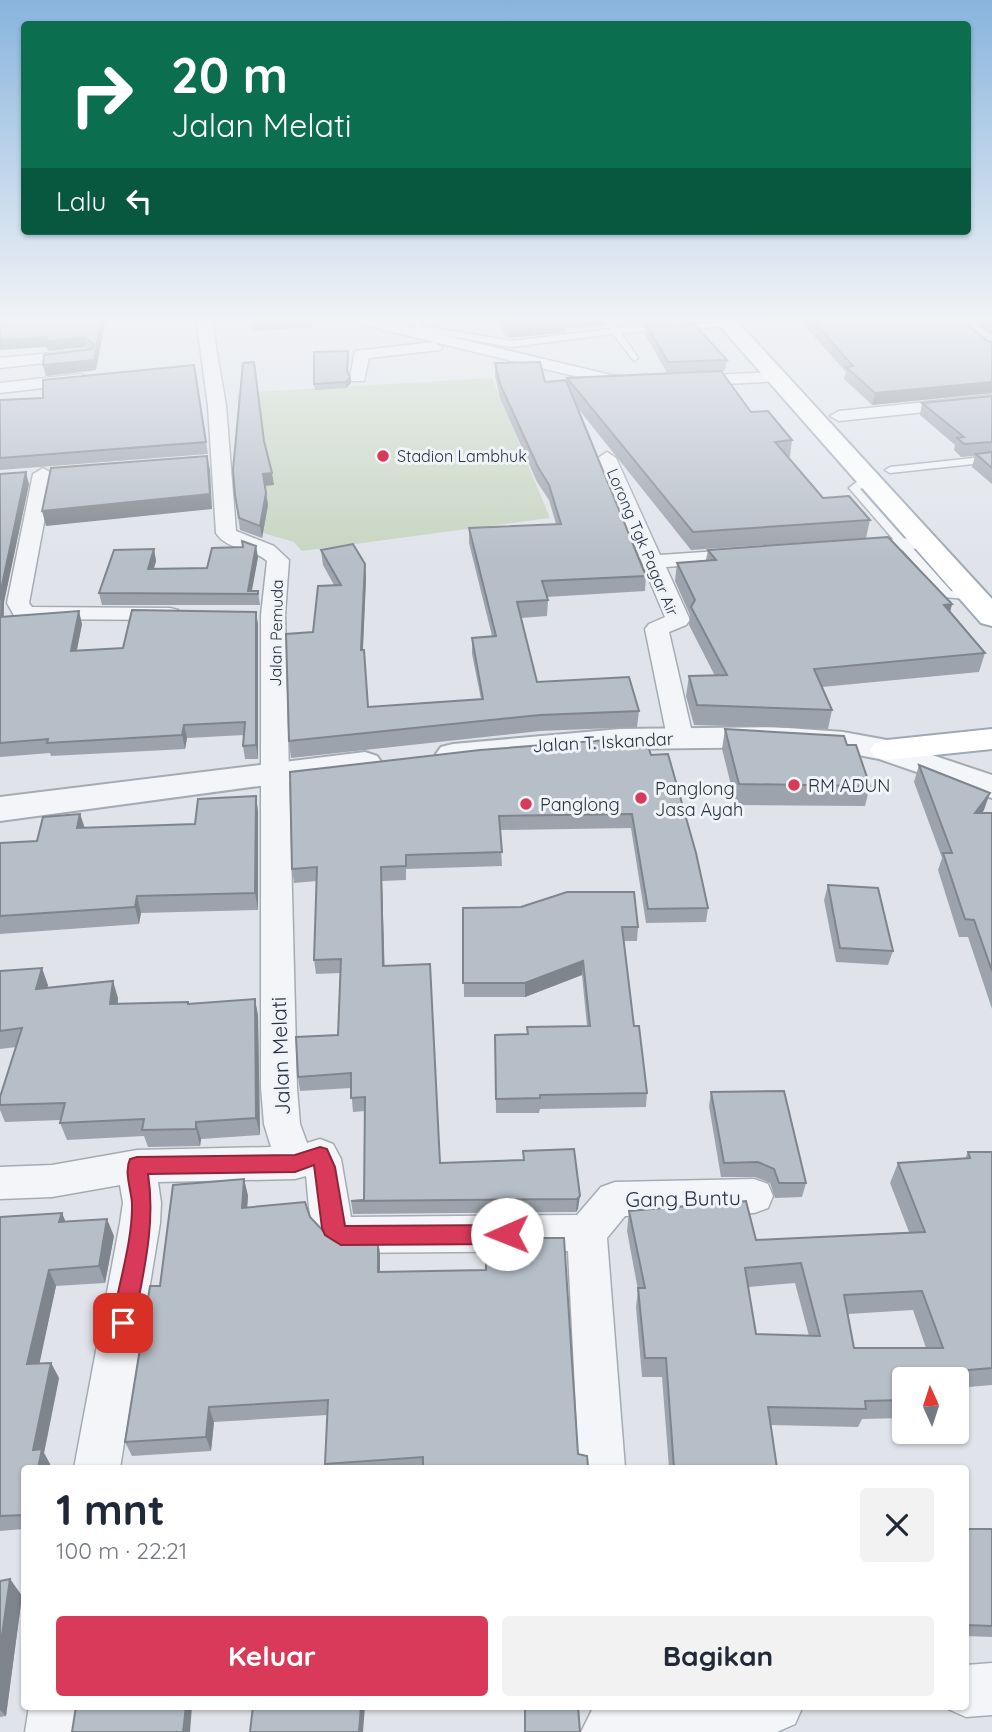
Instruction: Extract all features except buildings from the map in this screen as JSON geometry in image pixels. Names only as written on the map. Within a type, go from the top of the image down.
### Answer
[{"type":"main road","points":[[799,398],[910,502],[915,544],[974,597],[992,617]]},
{"type":"main road","points":[[819,398],[839,416],[880,476]]},
{"type":"main road","points":[[887,750],[992,739]]},
{"type":"street","name":"Jalan Pemuda","points":[[214,398],[217,406],[214,461],[228,536],[277,557],[273,615],[277,773]]},
{"type":"street","points":[[839,416],[992,400]]},
{"type":"street","name":"Lorong Tgk Pagar Air","points":[[607,458],[678,621],[657,629],[680,737]]},
{"type":"street","points":[[66,472],[32,475],[18,603],[24,614],[190,615]]},
{"type":"street","points":[[838,549],[915,544]]},
{"type":"street","points":[[652,562],[771,554]]},
{"type":"street","points":[[246,615],[273,615]]},
{"type":"street","name":"Jalan T. Iskandar","points":[[0,808],[277,773],[540,744],[680,737],[774,737],[887,750],[992,787]]},
{"type":"street","name":"Jalan Melati","points":[[277,773],[279,1088],[282,1124],[295,1163]]},
{"type":"street","points":[[0,1183],[51,1181],[137,1166],[295,1163],[320,1155],[323,1158],[333,1228],[341,1235],[587,1233],[602,1465]]},
{"type":"street","points":[[98,1465],[141,1223],[142,1203],[137,1166]]},
{"type":"street","name":"Gang Buntu","points":[[587,1233],[615,1199],[754,1196]]},
{"type":"street","points":[[969,1691],[992,1689]]},
{"type":"street","points":[[51,1732],[54,1710]]},
{"type":"street","points":[[614,1719],[727,1710]]},
{"type":"lane","points":[[915,544],[854,488],[880,476],[992,459]]},
{"type":"green space","name":"Stadion Lambhuk","points":[[237,398],[500,398],[550,518],[302,551],[294,542],[253,530],[248,522]]},
{"type":"place","name":"Stadion Lambhuk","points":[[383,456]]},
{"type":"place","name":"RM ADUN","points":[[794,785]]},
{"type":"place","name":"Panglong Jasa Ayah","points":[[641,798]]},
{"type":"place","name":"Panglong","points":[[526,804]]},
{"type":"route","points":[[123,1323],[141,1223],[142,1203],[137,1166],[295,1163],[320,1155],[325,1167],[333,1228],[341,1235],[507,1234]]}]
